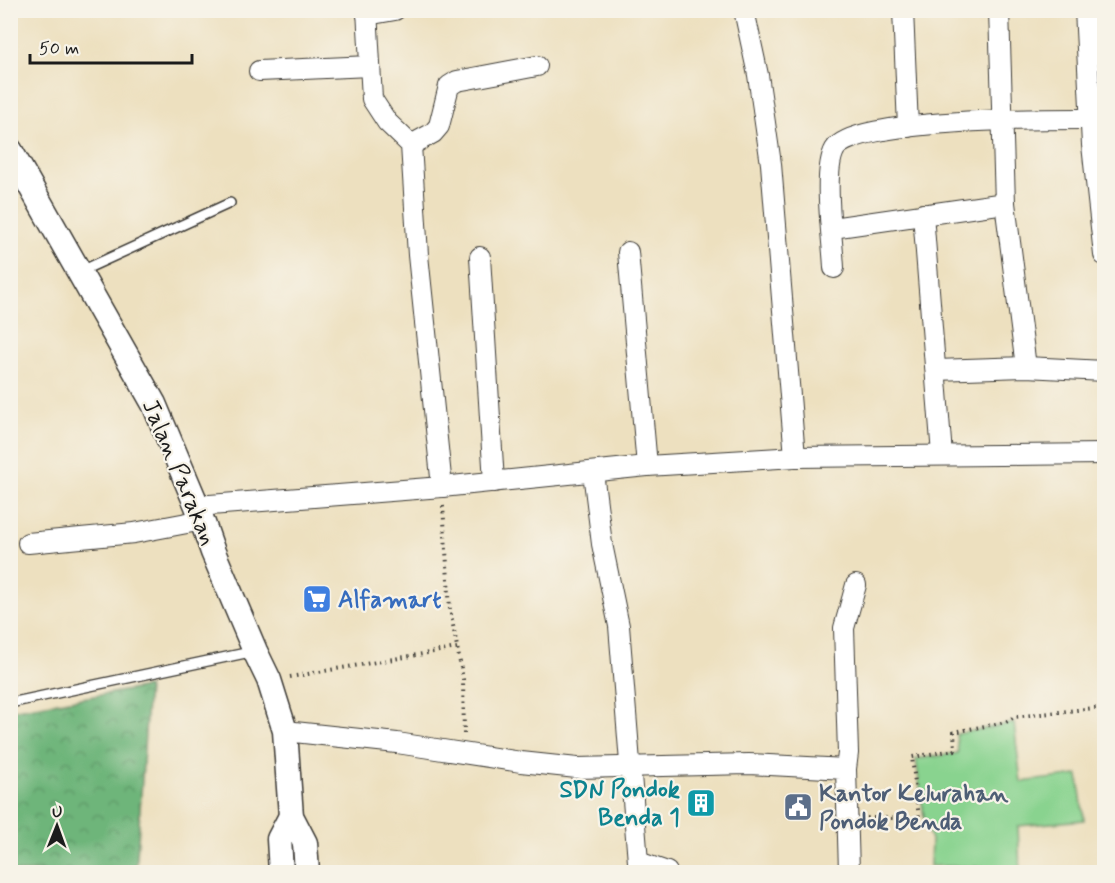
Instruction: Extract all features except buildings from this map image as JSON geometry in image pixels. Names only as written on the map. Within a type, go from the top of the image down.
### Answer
[{"type":"street","points":[[395,10],[367,13],[372,99],[387,122],[411,145],[418,255],[442,487]]},
{"type":"street","points":[[744,10],[758,75],[771,164],[795,457]]},
{"type":"street","points":[[903,10],[908,127]]},
{"type":"street","points":[[999,10],[1005,203],[1026,367]]},
{"type":"street","points":[[1085,10],[1091,119],[1098,145],[1104,255]]},
{"type":"street","points":[[259,71],[370,66]]},
{"type":"street","points":[[411,145],[433,133],[439,126],[449,86],[457,81],[537,66]]},
{"type":"street","points":[[834,268],[829,189],[831,161],[835,149],[846,138],[955,121],[1091,119]]},
{"type":"street","name":"Jalan Parakan","points":[[11,154],[154,404],[200,513],[213,552],[269,680],[285,731],[291,816],[305,843],[307,873]]},
{"type":"street","points":[[832,228],[1005,203]]},
{"type":"street","points":[[923,214],[942,455]]},
{"type":"street","points":[[628,252],[647,466]]},
{"type":"street","points":[[480,257],[494,482]]},
{"type":"street","points":[[936,370],[1026,367],[1104,371]]},
{"type":"street","points":[[28,543],[135,533],[200,513],[647,466],[795,457],[1104,454]]},
{"type":"street","points":[[593,472],[602,544],[619,626],[638,862],[668,873]]},
{"type":"street","points":[[849,873],[844,628],[856,585]]},
{"type":"street","points":[[285,731],[396,742],[577,768],[749,764],[846,769]]},
{"type":"street","name":"Jalan Parakan","points":[[281,873],[279,839],[291,816]]},
{"type":"lane","points":[[80,272],[230,203]]},
{"type":"lane","points":[[10,703],[255,651]]},
{"type":"path","points":[[442,487],[450,609],[463,679],[465,753]]},
{"type":"path","points":[[269,680],[458,648]]},
{"type":"path","points":[[849,818],[919,818],[912,757],[955,750],[954,732],[1006,722],[1014,717],[1104,707]]},
{"type":"green space","points":[[148,687],[136,872],[11,872],[11,710]]},
{"type":"green space","points":[[1014,723],[1021,782],[1078,775],[1084,820],[1018,826],[1020,872],[984,872],[984,867],[930,866],[931,840],[924,817],[916,759],[958,753],[956,734]]},
{"type":"waterway","points":[[1098,10],[1101,125]]},
{"type":"place","name":"Alfamart","points":[[317,599]]},
{"type":"place","name":"SDN Pondok Benda 1","points":[[701,803]]},
{"type":"place","name":"Kantor Kelurahan Pondok Benda","points":[[798,807]]}]
